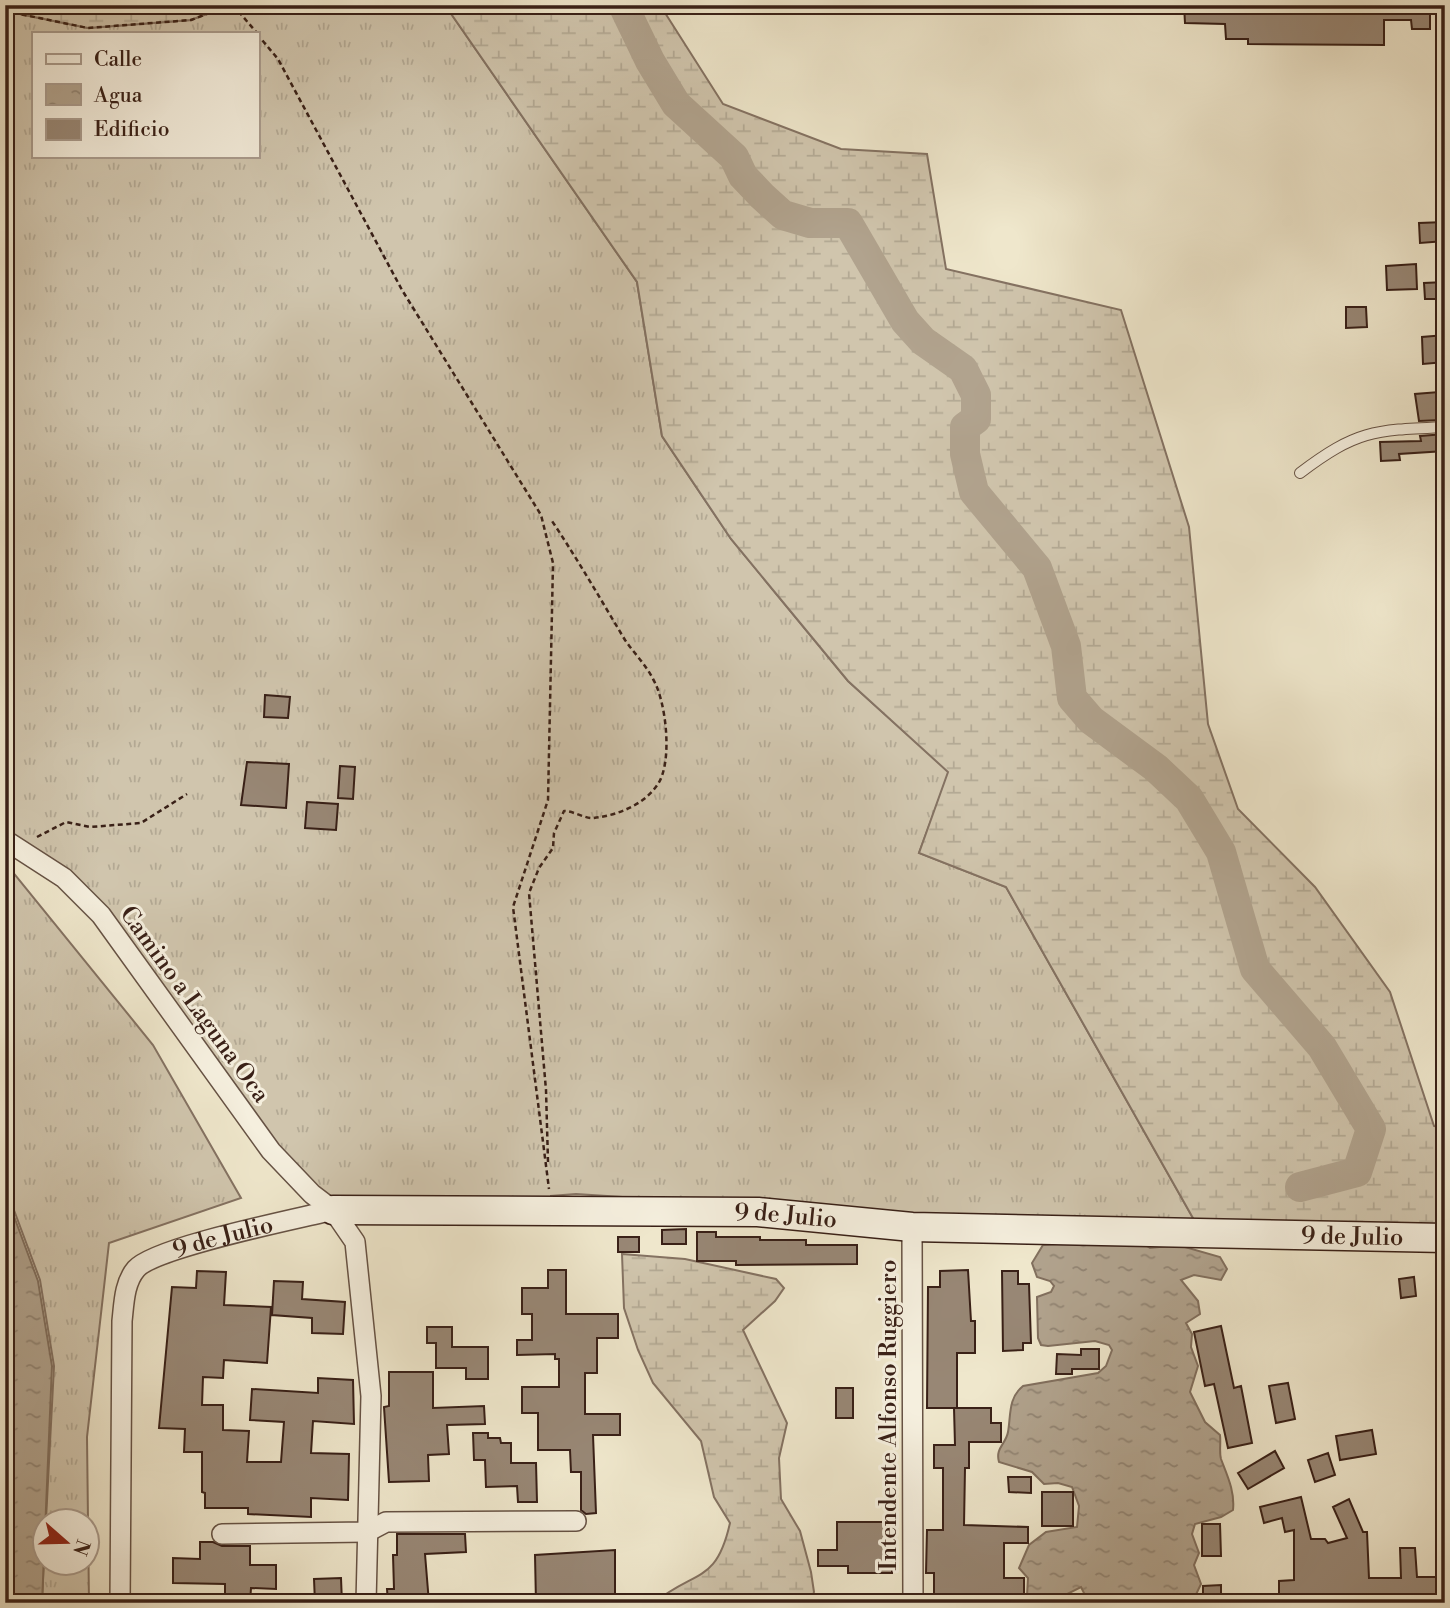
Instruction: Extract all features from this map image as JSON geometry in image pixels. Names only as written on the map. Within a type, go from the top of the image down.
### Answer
[{"type":"main road","name":"9 de Julio","points":[[333,1210],[758,1212],[912,1227],[1445,1238]]},
{"type":"street","name":"Camino a Laguna Oca","points":[[5,840],[64,878],[100,915],[271,1151],[312,1194],[333,1210],[355,1242],[370,1396],[366,1603]]},
{"type":"street","name":"9 de Julio","points":[[120,1603],[122,1321],[125,1291],[136,1268],[166,1253],[333,1210]]},
{"type":"street","name":"Intendente Alfonso Ruggiero","points":[[912,1227],[913,1603]]},
{"type":"street","points":[[222,1534],[367,1532],[386,1522],[576,1521]]},
{"type":"lane","points":[[1300,473],[1334,448],[1365,433],[1445,426]]},
{"type":"path","points":[[5,11],[88,28],[191,20],[231,5],[255,32]]},
{"type":"path","points":[[259,36],[278,59],[402,290],[541,515],[553,563],[548,800],[513,907],[552,1210]]},
{"type":"path","points":[[548,1180],[545,1076],[529,893],[553,848],[554,833],[564,811],[577,811],[590,818],[618,813],[637,804],[659,783],[667,737],[654,680],[636,657],[589,576],[552,521]]},
{"type":"path","points":[[29,853],[36,838],[65,822],[90,827],[141,824],[187,794]]},
{"type":"green space","points":[[5,5],[230,5],[191,20],[88,28],[5,11]]},
{"type":"green space","points":[[230,5],[445,5],[637,282],[662,436],[731,539],[848,681],[949,772],[919,853],[1006,887],[1202,1234],[576,1194],[551,1196],[552,1210],[333,1210],[312,1194],[101,915],[5,840],[5,11],[88,28],[191,20]]},
{"type":"green space","points":[[445,5],[660,5],[723,104],[841,149],[927,154],[946,269],[1121,310],[1189,527],[1208,724],[1238,809],[1315,887],[1390,992],[1434,1126],[1445,1129],[1445,1238],[1202,1234],[1006,887],[919,853],[948,772],[848,681],[731,539],[662,436],[637,282]]},
{"type":"green space","points":[[5,869],[12,871],[153,1045],[241,1198],[109,1243],[87,1437],[88,1506],[47,1506],[54,1366],[40,1280],[5,1186]]},
{"type":"green space","points":[[622,1254],[685,1259],[776,1279],[784,1288],[775,1301],[743,1330],[787,1423],[779,1458],[781,1499],[800,1531],[814,1592],[810,1603],[654,1603],[711,1567],[718,1557],[730,1523],[714,1497],[701,1441],[653,1383],[638,1350],[624,1308]]},
{"type":"green space","points":[[43,1576],[89,1576],[89,1603],[42,1603]]},
{"type":"water","points":[[5,1192],[38,1281],[52,1366],[46,1506],[32,1506],[32,1576],[43,1576],[42,1603],[5,1603]]},
{"type":"water","points":[[1068,1238],[1138,1240],[1150,1248],[1178,1245],[1220,1257],[1227,1269],[1221,1280],[1194,1275],[1181,1280],[1198,1301],[1200,1314],[1186,1323],[1192,1334],[1191,1347],[1198,1366],[1190,1392],[1205,1422],[1220,1435],[1220,1456],[1233,1496],[1233,1510],[1221,1517],[1195,1524],[1192,1534],[1199,1553],[1194,1565],[1201,1584],[1192,1603],[1089,1603],[1081,1587],[1054,1603],[1033,1603],[1027,1596],[1028,1578],[1019,1568],[1029,1545],[1046,1532],[1077,1527],[1079,1506],[1072,1487],[1058,1483],[1044,1484],[1032,1472],[999,1462],[998,1453],[1007,1436],[1012,1401],[1023,1386],[1098,1373],[1106,1366],[1112,1350],[1109,1345],[1095,1341],[1041,1345],[1038,1338],[1037,1297],[1051,1292],[1054,1286],[1050,1281],[1037,1277],[1032,1263],[1043,1245],[1056,1244]]},
{"type":"building","points":[[1184,5],[1430,5],[1430,29],[1412,29],[1411,20],[1384,20],[1384,45],[1248,44],[1248,39],[1226,39],[1225,24],[1185,23]]},
{"type":"building","points":[[1445,222],[1445,241],[1420,243],[1419,223]]},
{"type":"building","points":[[1416,264],[1417,289],[1387,290],[1386,266]]},
{"type":"building","points":[[1445,282],[1445,299],[1425,299],[1424,283]]},
{"type":"building","points":[[1346,307],[1366,307],[1367,327],[1346,328]]},
{"type":"building","points":[[1445,335],[1445,362],[1423,364],[1422,337]]},
{"type":"building","points":[[1439,392],[1441,420],[1419,421],[1415,394]]},
{"type":"building","points":[[1445,434],[1445,451],[1399,454],[1400,460],[1381,461],[1380,442],[1421,441],[1420,436]]},
{"type":"building","points":[[265,695],[290,697],[288,718],[264,717]]},
{"type":"building","points":[[247,762],[289,764],[286,808],[241,805]]},
{"type":"building","points":[[340,766],[355,767],[353,799],[338,798]]},
{"type":"building","points":[[307,802],[338,804],[336,830],[305,828]]},
{"type":"building","points":[[686,1229],[686,1244],[662,1244],[662,1230]]},
{"type":"building","points":[[697,1232],[716,1232],[716,1237],[806,1240],[806,1245],[857,1245],[857,1264],[736,1265],[736,1261],[697,1261]]},
{"type":"building","points":[[618,1237],[639,1237],[639,1252],[618,1252]]},
{"type":"building","points":[[548,1270],[566,1270],[566,1314],[618,1314],[618,1338],[597,1338],[597,1373],[585,1373],[585,1414],[620,1414],[620,1435],[593,1435],[596,1513],[586,1514],[581,1510],[581,1472],[571,1472],[570,1450],[538,1450],[538,1413],[522,1413],[522,1387],[559,1387],[559,1359],[555,1359],[555,1354],[517,1355],[517,1340],[532,1340],[532,1314],[522,1314],[522,1288],[548,1288]]},
{"type":"building","points":[[968,1270],[971,1321],[975,1321],[975,1353],[957,1353],[957,1408],[927,1408],[928,1287],[940,1287],[940,1271]]},
{"type":"building","points":[[197,1271],[226,1272],[224,1305],[271,1307],[267,1363],[224,1360],[223,1378],[203,1377],[202,1405],[223,1405],[223,1430],[249,1431],[247,1462],[281,1462],[284,1422],[250,1420],[252,1389],[318,1393],[318,1378],[353,1380],[354,1424],[313,1421],[311,1453],[349,1454],[348,1500],[311,1498],[311,1517],[248,1514],[248,1508],[205,1508],[205,1493],[202,1492],[202,1452],[184,1452],[185,1429],[159,1428],[172,1287],[196,1288]]},
{"type":"building","points":[[1002,1271],[1018,1271],[1018,1284],[1029,1284],[1031,1343],[1023,1343],[1023,1350],[1003,1351]]},
{"type":"building","points":[[1414,1277],[1416,1296],[1401,1298],[1399,1279]]},
{"type":"building","points":[[274,1281],[303,1282],[302,1299],[345,1302],[343,1334],[312,1333],[312,1318],[272,1315]]},
{"type":"building","points":[[1221,1326],[1234,1388],[1241,1386],[1252,1443],[1228,1448],[1214,1384],[1205,1386],[1194,1332]]},
{"type":"building","points":[[427,1327],[452,1327],[452,1347],[488,1347],[488,1379],[466,1379],[466,1368],[436,1368],[436,1343],[427,1343]]},
{"type":"building","points":[[1081,1349],[1099,1349],[1099,1369],[1072,1369],[1072,1374],[1056,1374],[1057,1354],[1081,1355]]},
{"type":"building","points":[[389,1372],[433,1372],[433,1408],[484,1406],[485,1424],[447,1425],[449,1454],[428,1455],[429,1481],[389,1482],[384,1407],[389,1406]]},
{"type":"building","points":[[1288,1383],[1295,1419],[1276,1423],[1269,1386]]},
{"type":"building","points":[[836,1388],[853,1388],[853,1418],[836,1418]]},
{"type":"building","points":[[954,1408],[991,1408],[991,1423],[1001,1423],[1001,1442],[969,1442],[969,1468],[965,1468],[964,1525],[1028,1527],[1028,1543],[1004,1543],[1004,1578],[1024,1578],[1024,1595],[934,1600],[934,1573],[926,1573],[927,1530],[943,1530],[943,1468],[934,1468],[934,1445],[955,1445]]},
{"type":"building","points":[[1372,1430],[1376,1454],[1340,1460],[1336,1436]]},
{"type":"building","points":[[473,1433],[488,1433],[488,1438],[500,1438],[501,1443],[511,1443],[511,1463],[536,1463],[537,1502],[518,1502],[517,1486],[486,1487],[485,1460],[474,1460]]},
{"type":"building","points":[[1275,1451],[1284,1468],[1248,1489],[1238,1473]]},
{"type":"building","points":[[1328,1453],[1335,1475],[1315,1482],[1308,1460]]},
{"type":"building","points":[[1008,1477],[1031,1477],[1031,1493],[1009,1492]]},
{"type":"building","points":[[1042,1492],[1073,1492],[1073,1526],[1042,1526]]},
{"type":"building","points":[[1301,1497],[1311,1539],[1325,1539],[1328,1543],[1347,1538],[1333,1507],[1349,1499],[1363,1532],[1367,1532],[1369,1578],[1401,1578],[1400,1548],[1415,1548],[1417,1577],[1442,1577],[1442,1603],[1328,1598],[1328,1602],[1279,1602],[1279,1581],[1294,1580],[1294,1530],[1285,1532],[1282,1518],[1264,1523],[1260,1507]]},
{"type":"building","points":[[837,1522],[892,1522],[892,1573],[848,1573],[848,1566],[818,1566],[818,1550],[837,1550]]},
{"type":"building","points":[[1202,1524],[1220,1524],[1221,1556],[1202,1556]]},
{"type":"building","points":[[397,1534],[465,1534],[466,1552],[425,1554],[429,1603],[388,1603],[387,1589],[394,1589],[393,1555],[397,1555]]},
{"type":"building","points":[[200,1542],[213,1542],[222,1546],[250,1546],[250,1565],[276,1565],[276,1589],[251,1588],[250,1603],[225,1603],[225,1584],[173,1583],[173,1558],[200,1559]]},
{"type":"building","points":[[615,1550],[615,1603],[536,1603],[535,1555]]},
{"type":"building","points":[[341,1578],[342,1603],[315,1603],[314,1579]]},
{"type":"building","points":[[1221,1585],[1221,1601],[1203,1601],[1203,1586]]},
{"type":"waterway","points":[[623,5],[650,61],[676,104],[734,157],[743,176],[783,215],[810,223],[848,223],[905,321],[923,341],[963,369],[976,395],[976,419],[965,427],[965,454],[974,492],[1037,568],[1066,646],[1072,698],[1091,720],[1156,768],[1189,799],[1221,852],[1255,969],[1322,1047],[1371,1129],[1357,1172],[1300,1187]]}]
